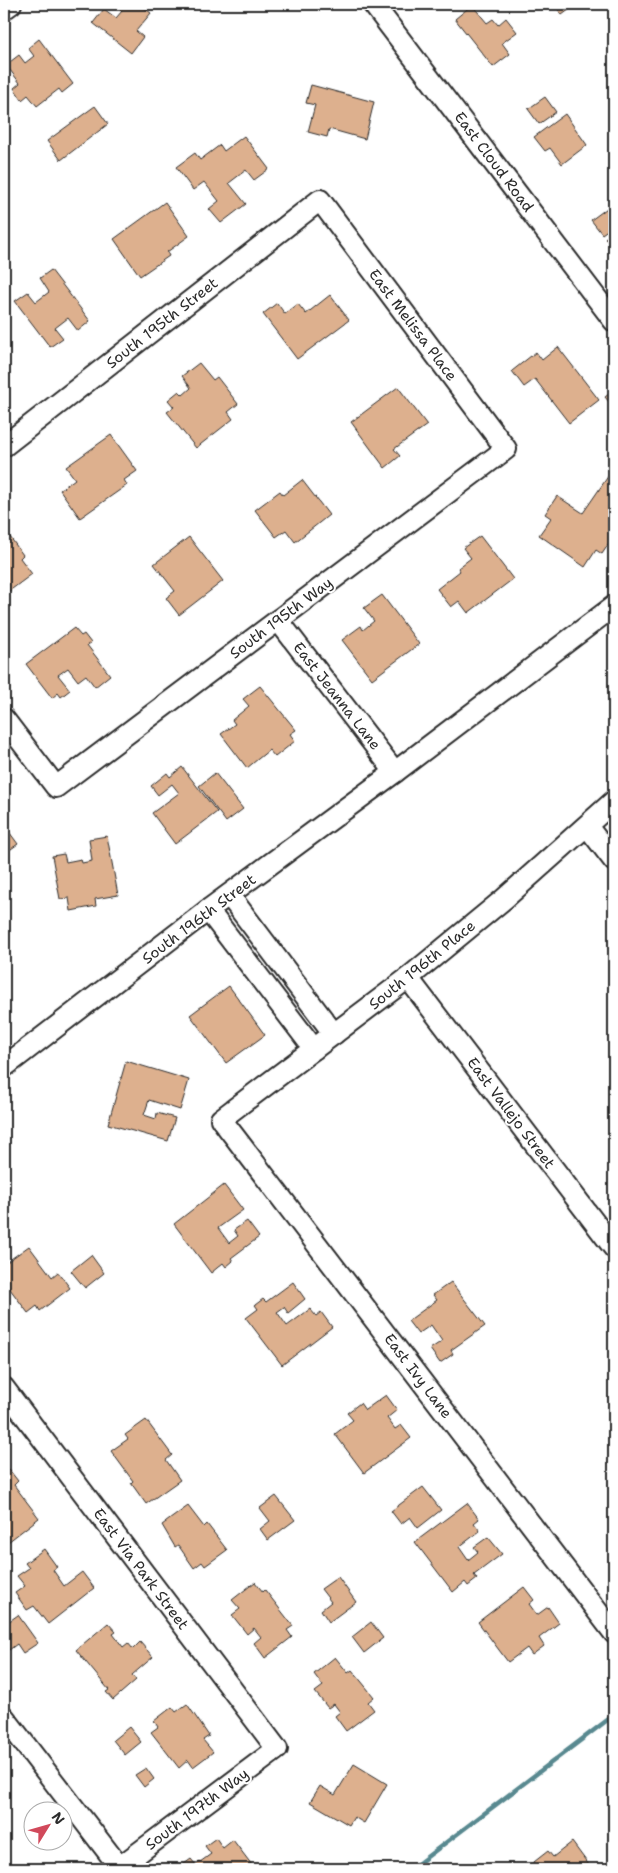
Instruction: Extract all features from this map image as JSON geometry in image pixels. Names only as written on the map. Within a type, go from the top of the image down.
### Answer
[{"type":"street","points":[[4,9],[11,4]]},
{"type":"street","name":"East Cloud Road","points":[[373,4],[614,321]]},
{"type":"street","name":"South 195th Street","points":[[4,446],[320,200]]},
{"type":"street","name":"East Melissa Place","points":[[320,200],[506,449]]},
{"type":"street","name":"South 195th Way","points":[[4,719],[56,787],[506,449]]},
{"type":"street","name":"South 196th Street","points":[[4,1067],[208,910],[395,772],[614,606]]},
{"type":"street","name":"East Jeanna Lane","points":[[278,620],[395,772]]},
{"type":"street","name":"South 196th Place","points":[[221,1119],[408,978],[504,899],[614,802]]},
{"type":"street","points":[[587,826],[614,861]]},
{"type":"street","points":[[229,895],[334,1034]]},
{"type":"street","points":[[208,910],[314,1049]]},
{"type":"street","name":"East Vallejo Street","points":[[408,978],[614,1248]]},
{"type":"street","points":[[282,1008],[303,993]]},
{"type":"street","name":"East Ivy Lane","points":[[221,1119],[614,1633]]},
{"type":"street","name":"East Via Park Street","points":[[4,1388],[277,1749]]},
{"type":"street","points":[[4,1717],[119,1869]]},
{"type":"street","name":"South 197th Way","points":[[119,1869],[277,1749]]},
{"type":"building","points":[[119,4],[139,4],[151,13],[136,31],[143,37],[131,53],[93,23],[104,9],[116,18],[122,11],[117,7]]},
{"type":"building","points":[[554,4],[577,4],[562,15]]},
{"type":"building","points":[[472,5],[487,23],[493,19],[498,25],[506,18],[517,32],[502,43],[510,54],[493,67],[455,19]]},
{"type":"building","points":[[39,39],[73,84],[62,93],[59,89],[37,106],[28,95],[22,100],[14,88],[20,83],[6,65],[19,55],[25,63],[34,56],[28,48]]},
{"type":"building","points":[[311,85],[374,102],[365,139],[329,129],[327,137],[308,132],[315,105],[306,103]]},
{"type":"building","points":[[545,97],[556,112],[539,124],[528,109]]},
{"type":"building","points":[[95,106],[108,124],[61,160],[47,141]]},
{"type":"building","points":[[565,114],[587,145],[562,164],[550,148],[545,151],[534,137]]},
{"type":"building","points":[[244,136],[269,169],[254,180],[246,170],[229,183],[246,204],[221,223],[209,209],[219,201],[204,182],[193,190],[176,167],[195,153],[200,160],[220,145],[224,151]]},
{"type":"building","points":[[165,202],[189,236],[167,252],[169,256],[140,276],[114,239]]},
{"type":"building","points":[[614,203],[614,227],[602,234],[591,220]]},
{"type":"building","points":[[614,231],[614,250],[605,238]]},
{"type":"building","points":[[51,270],[90,321],[78,331],[68,318],[55,328],[63,338],[50,347],[15,301],[28,292],[36,302],[49,292],[40,278]]},
{"type":"building","points":[[330,295],[349,320],[297,359],[263,314],[277,303],[285,314],[298,304],[306,314]]},
{"type":"building","points":[[558,347],[599,400],[569,423],[535,379],[524,387],[512,371],[536,352],[542,360]]},
{"type":"building","points":[[199,363],[213,380],[217,377],[238,404],[228,412],[233,419],[196,448],[167,412],[174,407],[168,400],[179,391],[183,395],[191,388],[182,376]]},
{"type":"building","points":[[398,387],[427,425],[394,449],[400,456],[385,468],[351,422]]},
{"type":"building","points":[[614,390],[614,408],[605,397]]},
{"type":"building","points":[[111,435],[137,471],[124,480],[127,485],[80,518],[60,490],[75,479],[66,467]]},
{"type":"building","points":[[609,475],[614,478],[614,536],[602,554],[596,550],[585,567],[539,535],[551,518],[545,514],[557,496],[583,513]]},
{"type":"building","points":[[302,480],[329,515],[295,542],[286,530],[276,537],[255,510],[280,491],[283,495]]},
{"type":"building","points":[[480,536],[513,579],[468,613],[459,601],[451,607],[437,589],[460,571],[458,568],[471,558],[463,548]]},
{"type":"building","points":[[10,537],[23,555],[20,558],[32,574],[4,595],[4,542]]},
{"type":"building","points":[[189,537],[223,581],[179,615],[166,598],[175,591],[154,564]]},
{"type":"building","points":[[382,595],[419,644],[372,679],[342,640],[361,626],[363,630],[374,621],[364,608]]},
{"type":"building","points":[[74,628],[81,636],[84,634],[91,643],[87,645],[110,675],[95,687],[86,675],[78,681],[68,668],[58,675],[70,690],[61,697],[58,693],[52,698],[26,664]]},
{"type":"building","points":[[260,686],[296,730],[290,734],[295,741],[275,757],[269,750],[247,768],[221,734],[235,724],[232,720],[249,706],[243,699]]},
{"type":"building","points":[[182,767],[217,812],[175,844],[152,813],[179,793],[172,784],[158,795],[151,786],[167,773],[170,777]]},
{"type":"building","points":[[215,773],[243,809],[226,822],[199,786]]},
{"type":"building","points":[[4,825],[18,844],[4,854]]},
{"type":"building","points":[[107,836],[118,895],[95,899],[96,906],[71,911],[69,898],[60,899],[52,856],[64,854],[66,862],[81,859],[82,863],[92,861],[89,839]]},
{"type":"building","points":[[229,986],[265,1035],[226,1063],[190,1015]]},
{"type":"building","points":[[126,1061],[189,1080],[180,1110],[149,1100],[144,1115],[156,1119],[157,1113],[175,1118],[168,1141],[108,1124]]},
{"type":"building","points":[[224,1185],[243,1210],[218,1228],[229,1243],[238,1236],[234,1230],[247,1221],[259,1237],[231,1258],[233,1261],[226,1267],[223,1263],[211,1273],[174,1224]]},
{"type":"building","points":[[29,1246],[52,1277],[58,1272],[70,1288],[40,1311],[37,1306],[28,1313],[4,1281],[4,1264]]},
{"type":"building","points":[[91,1255],[104,1273],[85,1288],[71,1271]]},
{"type":"building","points":[[293,1282],[305,1299],[288,1313],[284,1307],[277,1312],[287,1326],[310,1309],[316,1316],[321,1312],[332,1327],[282,1365],[246,1318],[258,1309],[255,1305],[263,1299],[266,1302]]},
{"type":"building","points":[[451,1282],[485,1326],[451,1350],[453,1354],[440,1363],[430,1349],[442,1341],[431,1325],[418,1334],[408,1321],[437,1300],[433,1295]]},
{"type":"building","points":[[386,1395],[397,1410],[387,1418],[395,1429],[401,1425],[411,1438],[364,1473],[335,1434],[353,1420],[347,1413],[360,1403],[365,1410]]},
{"type":"building","points":[[146,1420],[172,1455],[166,1460],[180,1480],[146,1504],[131,1483],[133,1481],[111,1451],[128,1439],[125,1435]]},
{"type":"building","points":[[7,1467],[18,1481],[14,1485],[39,1518],[8,1542],[4,1537],[4,1470]]},
{"type":"building","points":[[423,1487],[441,1510],[418,1528],[410,1517],[401,1524],[391,1511]]},
{"type":"building","points":[[276,1496],[295,1520],[268,1540],[260,1529],[270,1521],[260,1508]]},
{"type":"building","points":[[467,1503],[479,1519],[474,1523],[480,1531],[459,1547],[468,1560],[478,1552],[474,1547],[488,1537],[502,1554],[474,1575],[477,1579],[468,1586],[465,1582],[453,1592],[415,1542]]},
{"type":"building","points":[[188,1506],[204,1527],[207,1524],[227,1550],[205,1566],[202,1562],[194,1568],[178,1545],[175,1547],[162,1525]]},
{"type":"building","points":[[44,1549],[57,1567],[53,1570],[64,1586],[82,1572],[94,1588],[48,1624],[34,1606],[27,1610],[15,1593],[25,1586],[17,1576],[29,1568],[25,1563]]},
{"type":"building","points":[[338,1577],[356,1602],[329,1622],[321,1610],[331,1602],[321,1589]]},
{"type":"building","points":[[255,1582],[263,1592],[265,1590],[293,1626],[287,1630],[292,1637],[265,1658],[254,1643],[261,1637],[254,1628],[247,1634],[232,1615],[240,1609],[232,1600]]},
{"type":"building","points":[[524,1587],[534,1600],[529,1604],[537,1615],[548,1607],[559,1623],[539,1638],[544,1646],[532,1655],[527,1648],[508,1662],[478,1622]]},
{"type":"building","points":[[18,1615],[38,1643],[23,1653],[17,1644],[9,1650],[4,1643],[4,1625]]},
{"type":"building","points":[[371,1622],[383,1638],[364,1653],[352,1637]]},
{"type":"building","points":[[108,1623],[116,1632],[113,1634],[123,1647],[128,1643],[133,1649],[140,1642],[153,1657],[132,1675],[136,1680],[113,1700],[106,1692],[109,1690],[76,1650]]},
{"type":"building","points":[[335,1657],[348,1673],[352,1670],[374,1697],[368,1702],[374,1710],[346,1731],[335,1716],[340,1712],[334,1704],[328,1708],[315,1692],[323,1686],[314,1674]]},
{"type":"building","points":[[187,1704],[209,1736],[203,1740],[213,1752],[193,1767],[188,1760],[179,1768],[151,1732],[158,1727],[154,1721],[172,1707],[176,1712]]},
{"type":"building","points":[[129,1727],[141,1742],[125,1755],[113,1740]]},
{"type":"building","points":[[354,1764],[387,1784],[364,1823],[354,1817],[349,1825],[310,1802],[320,1786],[335,1795]]},
{"type":"building","points":[[146,1768],[154,1779],[144,1787],[135,1775]]},
{"type":"building","points":[[216,1838],[223,1848],[233,1840],[255,1869],[177,1869],[191,1859],[196,1865],[211,1854],[205,1846]]},
{"type":"building","points":[[572,1842],[589,1865],[584,1869],[525,1869],[548,1851],[553,1857]]},
{"type":"waterway","points":[[411,1869],[614,1715]]}]
